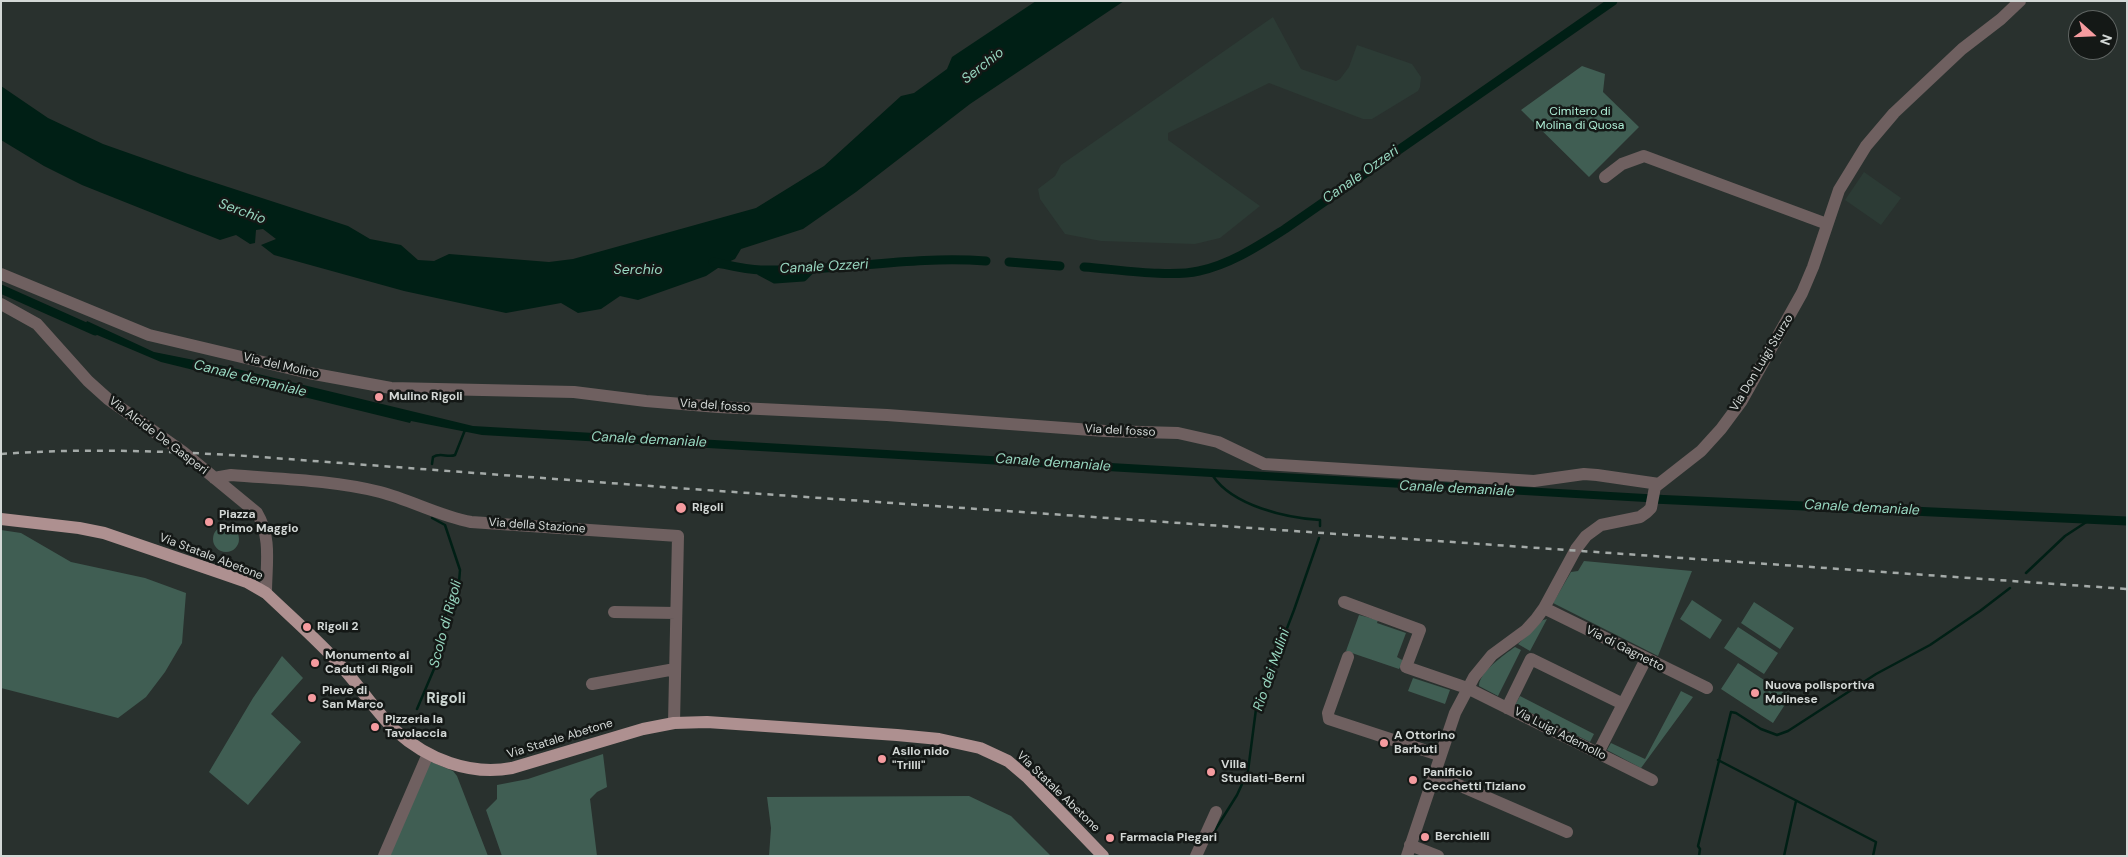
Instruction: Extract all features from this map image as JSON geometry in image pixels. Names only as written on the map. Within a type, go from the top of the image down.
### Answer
[{"type":"main road","name":"Via Statale Abetone","points":[[1,519],[79,528],[104,533],[246,582],[266,593],[333,657],[397,732],[428,754],[458,766],[499,771],[643,728],[674,723],[707,722],[939,739],[980,748],[998,755],[1014,766],[1103,856]]},
{"type":"street","name":"Via Don Luigi Sturzo","points":[[1656,488],[1701,451],[1721,429],[1741,402],[1802,293],[1813,267],[1839,190],[1851,168],[1882,126],[1962,48],[2001,19],[2020,1]]},
{"type":"street","points":[[1605,177],[1622,164],[1644,156],[1827,224]]},
{"type":"street","name":"Via del Molino","points":[[1,274],[148,336],[309,373],[391,388],[574,392]]},
{"type":"street","name":"Via Alcide De Gasperi","points":[[1,304],[36,324],[88,381],[108,399],[183,452],[257,513],[264,526],[268,545],[266,593]]},
{"type":"street","name":"Via del fosso","points":[[574,392],[718,407],[888,415],[1105,431],[1178,433],[1218,442],[1264,464],[1534,481],[1584,474],[1598,475],[1656,488]]},
{"type":"street","name":"Via della Stazione","points":[[214,478],[230,475],[350,486],[382,492],[449,518],[471,522],[678,536],[674,723]]},
{"type":"street","points":[[1438,856],[1408,850],[1439,755],[1467,688],[1492,655],[1526,630],[1544,608],[1576,549],[1591,531],[1608,523],[1640,517],[1651,508],[1656,488]]},
{"type":"street","name":"Via Luigi Ademollo","points":[[1344,602],[1420,630],[1406,668],[1467,688],[1652,780]]},
{"type":"street","name":"Via di Gagnetto","points":[[1544,608],[1707,688]]},
{"type":"street","points":[[614,612],[676,613]]},
{"type":"street","points":[[1348,657],[1328,713],[1329,719],[1439,755]]},
{"type":"street","points":[[1507,708],[1532,658],[1623,704]]},
{"type":"street","points":[[1598,753],[1646,659]]},
{"type":"street","points":[[592,684],[675,669]]},
{"type":"street","points":[[384,856],[428,754]]},
{"type":"street","points":[[1433,774],[1567,832]]},
{"type":"street","points":[[1196,856],[1216,812]]},
{"type":"shaded area","points":[[1273,17],[1301,69],[1336,81],[1340,79],[1349,67],[1357,45],[1412,64],[1421,77],[1420,87],[1418,91],[1372,119],[1363,119],[1269,83],[1168,133],[1168,140],[1260,206],[1220,238],[1195,244],[1101,241],[1065,234],[1040,199],[1038,189],[1055,176],[1061,165]]},
{"type":"shaded area","points":[[1864,172],[1901,198],[1881,225],[1845,200]]},
{"type":"green space","name":"Cimitero di Molina di Quosa","points":[[1582,66],[1605,74],[1603,92],[1639,127],[1589,177],[1521,110]]},
{"type":"green space","points":[[226,526],[235,530],[239,539],[235,548],[226,552],[217,548],[213,539],[217,530]]},
{"type":"green space","points":[[1,530],[21,533],[71,562],[145,578],[186,593],[182,643],[165,672],[146,697],[118,718],[1,688]]},
{"type":"green space","points":[[1584,561],[1692,571],[1658,656],[1553,603],[1571,572],[1578,571]]},
{"type":"green space","points":[[1692,600],[1722,620],[1710,639],[1680,619]]},
{"type":"green space","points":[[1754,602],[1794,628],[1780,649],[1741,623]]},
{"type":"green space","points":[[1359,615],[1378,620],[1377,623],[1406,633],[1397,657],[1404,661],[1399,669],[1346,651]]},
{"type":"green space","points":[[1547,619],[1530,651],[1518,644],[1543,620]]},
{"type":"green space","points":[[1738,627],[1778,653],[1764,674],[1724,648]]},
{"type":"green space","points":[[1515,647],[1521,650],[1498,696],[1479,686],[1487,670]]},
{"type":"green space","points":[[282,656],[303,678],[271,714],[301,742],[248,805],[209,772],[253,698]]},
{"type":"green space","name":"Nuova polisportiva Molinese","points":[[1738,663],[1795,698],[1790,706],[1786,703],[1773,723],[1721,689]]},
{"type":"green space","points":[[1413,678],[1450,690],[1445,704],[1408,691]]},
{"type":"green space","points":[[1681,691],[1693,697],[1641,768],[1607,750],[1611,743],[1645,759]]},
{"type":"green space","points":[[1520,696],[1594,734],[1590,742],[1515,705]]},
{"type":"green space","points":[[603,754],[607,787],[597,792],[590,799],[597,856],[502,856],[486,810],[497,799],[497,785],[528,779]]},
{"type":"green space","points":[[429,761],[453,771],[457,776],[488,856],[390,856]]},
{"type":"green space","points":[[969,796],[1011,816],[1051,856],[769,856],[771,828],[767,797]]},
{"type":"water","name":"Serchio","points":[[1036,1],[1124,1],[970,104],[856,192],[803,229],[741,249],[735,259],[706,276],[638,300],[620,296],[601,309],[578,313],[561,303],[506,313],[404,291],[274,255],[261,245],[276,239],[263,229],[256,230],[255,243],[250,244],[236,235],[220,240],[82,185],[44,166],[1,140],[1,86],[48,118],[103,144],[348,226],[370,239],[401,245],[418,260],[434,261],[449,254],[549,262],[573,259],[756,208],[824,166],[901,96],[914,93],[947,69],[952,57]]},
{"type":"water","points":[[87,321],[154,352],[229,367],[473,426],[1662,495],[1663,503],[482,435],[411,421],[410,423],[161,362],[83,329]]},
{"type":"waterway","name":"Canale Ozzeri","points":[[1084,267],[1173,274],[1187,273],[1211,268],[1244,254],[1285,229],[1613,1]]},
{"type":"waterway","name":"Canale Ozzeri","points":[[713,262],[749,269],[789,270],[930,260],[986,261]]},
{"type":"waterway","name":"Canale Ozzeri","points":[[1009,262],[1060,266]]},
{"type":"waterway","points":[[760,271],[775,279],[803,277],[810,270]]},
{"type":"waterway","name":"Canale demaniale","points":[[1,289],[95,331]]},
{"type":"waterway","name":"Scolo di Rigoli","points":[[432,464],[433,457],[455,455],[465,430]]},
{"type":"waterway","name":"Rio dei Mulini","points":[[1213,476],[1222,486],[1247,503],[1277,513],[1320,520],[1320,526]]},
{"type":"waterway","name":"Canale demaniale","points":[[1653,499],[2127,521]]},
{"type":"waterway","name":"Scolo di Rigoli","points":[[417,709],[434,669],[445,616],[459,582],[460,570],[445,525],[432,518]]},
{"type":"waterway","points":[[2026,573],[2065,536],[2091,519]]},
{"type":"waterway","name":"Rio dei Mulini","points":[[1212,835],[1237,795],[1248,771],[1256,709],[1319,538]]},
{"type":"waterway","points":[[1699,856],[1700,849],[1698,846],[1731,712],[1736,713],[1761,729],[1777,735],[1788,731],[1876,674],[1930,645],[2010,588]]},
{"type":"waterway","points":[[1718,760],[1876,842],[1873,856]]},
{"type":"waterway","points":[[1784,856],[1796,801]]},
{"type":"railway","points":[[1,454],[124,451],[247,456],[677,488],[2127,589]]},
{"type":"place","name":"Mulino Rigoli","points":[[379,397]]},
{"type":"place","name":"Rigoli","points":[[681,508]]},
{"type":"place","name":"Piazza Primo Maggio","points":[[209,522]]},
{"type":"place","name":"Rigoli 2","points":[[307,627]]},
{"type":"place","name":"Monumento ai Caduti di Rigoli","points":[[315,663]]},
{"type":"place","name":"Nuova polisportiva Molinese","points":[[1755,693]]},
{"type":"place","name":"Pieve di San Marco","points":[[312,698]]},
{"type":"place","name":"Pizzeria la Tavolaccia","points":[[375,727]]},
{"type":"place","name":"A Ottorino Barbuti","points":[[1384,743]]},
{"type":"place","name":"Asilo nido \"Trilli\"","points":[[882,759]]},
{"type":"place","name":"Villa Studiati-Berni","points":[[1211,772]]},
{"type":"place","name":"Panificio Cecchetti Tiziano","points":[[1413,780]]},
{"type":"place","name":"Berchielli","points":[[1425,837]]},
{"type":"place","name":"Farmacia Piegari","points":[[1110,838]]},
{"type":"district","name":"Rigoli","points":[[446,699]]}]
